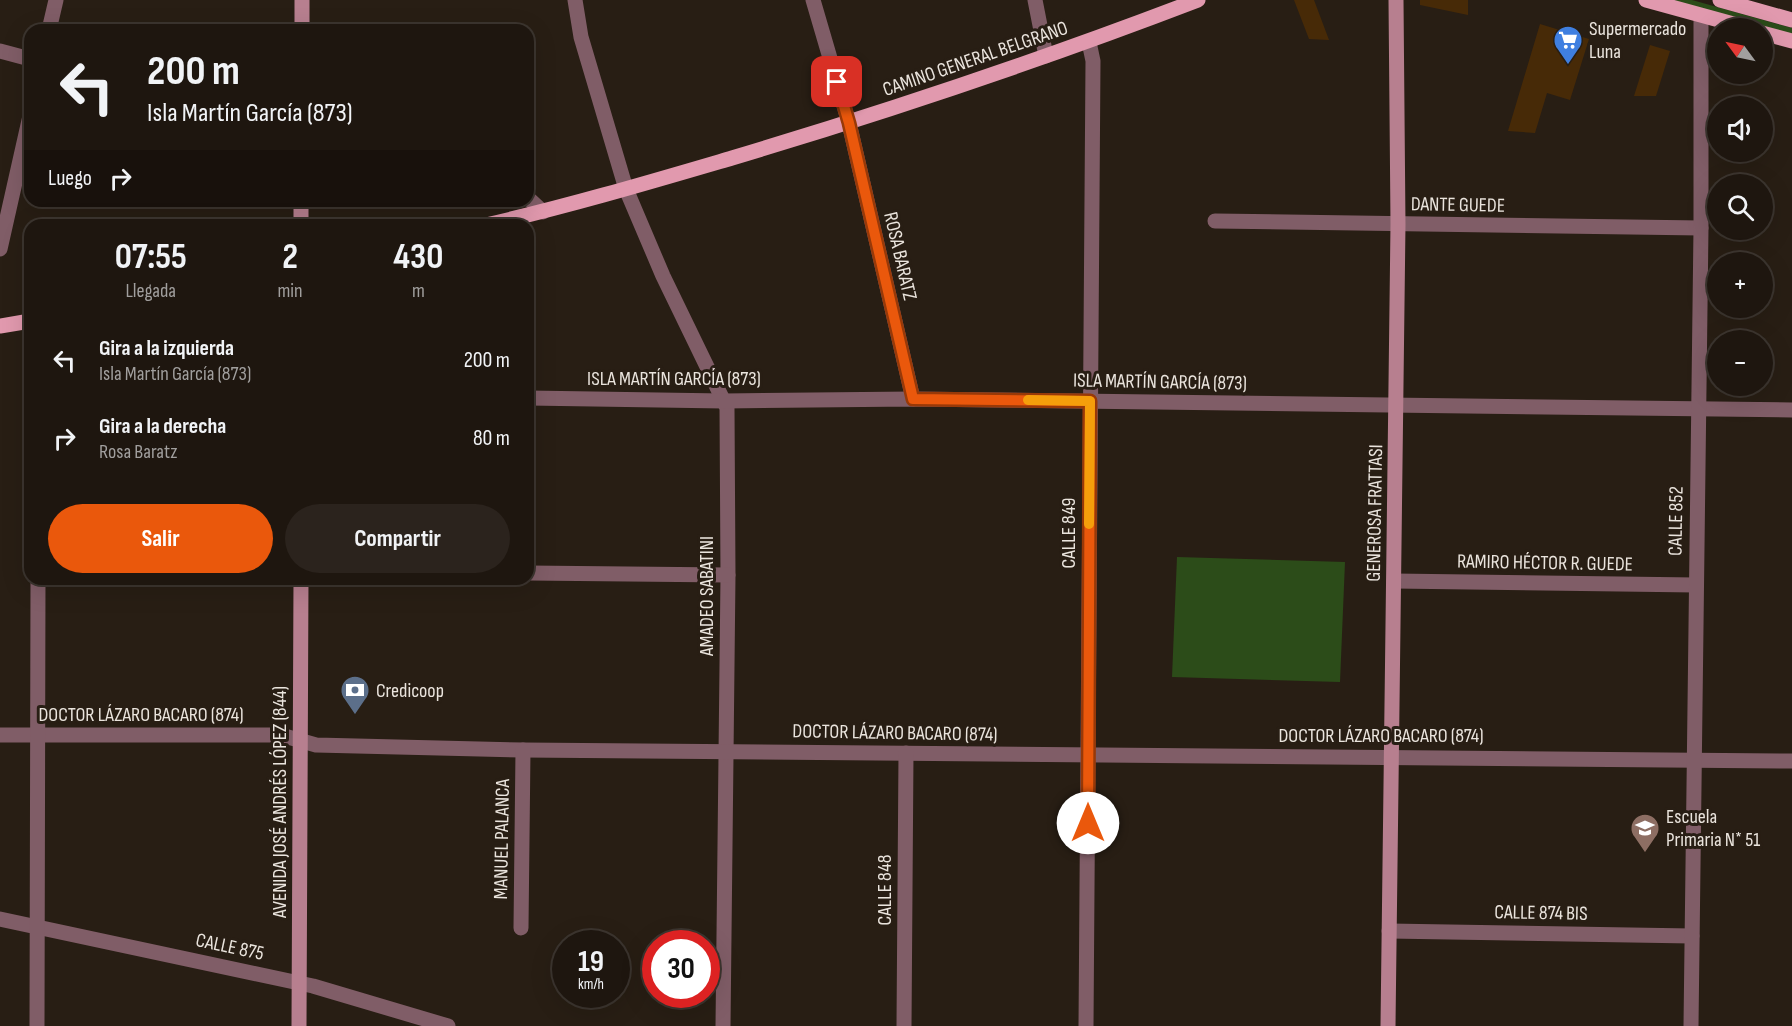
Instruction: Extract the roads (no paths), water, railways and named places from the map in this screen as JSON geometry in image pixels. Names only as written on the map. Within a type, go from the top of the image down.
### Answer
[{"type":"main road","points":[[302,0],[302,24]]},
{"type":"main road","name":"CAMINO GENERAL BELGRANO","points":[[512,219],[626,189],[849,123],[1089,42],[1198,0]]},
{"type":"main road","name":"GENEROSA FRATTASI","points":[[1388,1026],[1398,224],[1396,0]]},
{"type":"main road","points":[[1646,0],[1709,18]]},
{"type":"main road","points":[[1720,0],[1792,20]]},
{"type":"main road","points":[[1773,36],[1792,41]]},
{"type":"main road","points":[[0,326],[24,322]]},
{"type":"main road","name":"AVENIDA JOSÉ ANDRÉS LÓPEZ (844)","points":[[299,1026],[301,585]]},
{"type":"street","points":[[50,24],[56,0]]},
{"type":"street","name":"AMADEO SABATINI","points":[[575,0],[580,37],[626,189],[668,287],[713,383],[724,400],[728,420],[723,1026]]},
{"type":"street","name":"ROSA BARATZ","points":[[813,0],[849,123],[913,399]]},
{"type":"street","points":[[1035,0],[1046,56]]},
{"type":"street","name":"CALLE 852","points":[[1691,1026],[1701,228],[1701,16]]},
{"type":"street","name":"CALLE 849","points":[[1086,1026],[1093,61],[1089,42]]},
{"type":"street","points":[[0,51],[24,57]]},
{"type":"street","points":[[0,249],[24,143]]},
{"type":"street","points":[[534,204],[543,212]]},
{"type":"street","name":"DANTE GUEDE","points":[[1215,221],[1701,228]]},
{"type":"street","name":"ISLA MARTÍN GARCÍA (873)","points":[[534,398],[913,399],[1792,410]]},
{"type":"street","points":[[534,573],[728,575]]},
{"type":"street","name":"RAMIRO HÉCTOR R. GUEDE","points":[[1394,581],[1696,585]]},
{"type":"street","points":[[38,585],[38,1026]]},
{"type":"street","name":"DOCTOR LÁZARO BACARO (874)","points":[[0,735],[281,735],[316,746],[523,750],[1792,760]]},
{"type":"street","name":"MANUEL PALANCA","points":[[521,928],[523,750]]},
{"type":"street","name":"CALLE 848","points":[[904,1026],[906,753]]},
{"type":"street","name":"CALLE 875","points":[[0,919],[298,982],[448,1026]]},
{"type":"street","name":"CALLE 874 BIS","points":[[1389,931],[1692,936]]},
{"type":"place","name":"Supermercado Luna","points":[[1568,66]]},
{"type":"place","name":"Credicoop","points":[[355,716]]},
{"type":"place","name":"Escuela Primaria N* 51","points":[[1645,854]]}]
